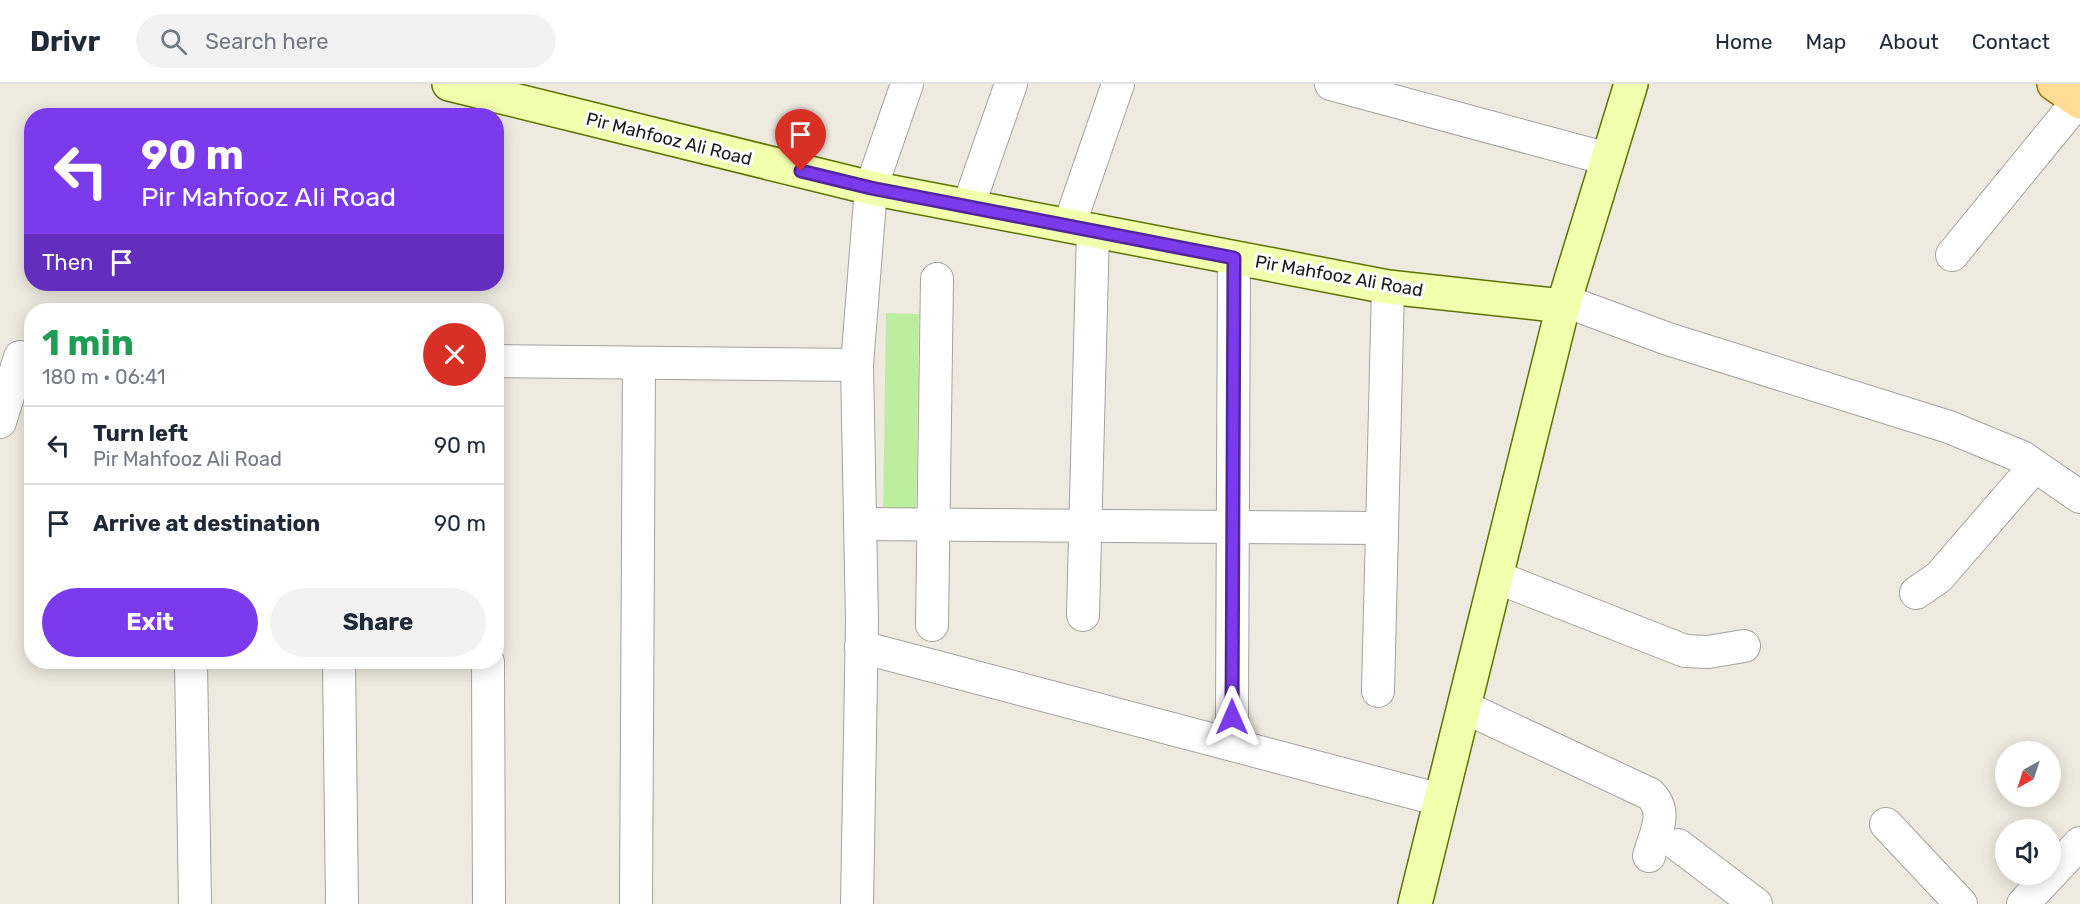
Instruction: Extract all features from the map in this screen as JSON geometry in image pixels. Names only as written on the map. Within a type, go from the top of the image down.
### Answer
[{"type":"street","name":"Pir Mahfooz Ali Road","points":[[449,84],[871,188],[1388,286],[1564,303]]},
{"type":"street","points":[[857,904],[861,647],[857,364],[871,188],[907,84]]},
{"type":"street","points":[[968,207],[1011,84]]},
{"type":"street","points":[[1083,615],[1085,526],[1081,228],[1118,84]]},
{"type":"street","points":[[1415,904],[1564,303],[1631,84]]},
{"type":"street","points":[[1346,86],[1608,159]]},
{"type":"street","points":[[1952,255],[2071,95]]},
{"type":"street","points":[[1232,717],[1234,258]]},
{"type":"street","points":[[932,625],[937,279]]},
{"type":"street","points":[[1378,691],[1388,286]]},
{"type":"street","points":[[1564,303],[1668,339],[1949,427],[2022,457],[2080,497]]},
{"type":"street","points":[[0,422],[17,357]]},
{"type":"street","points":[[504,361],[857,364]]},
{"type":"street","points":[[636,904],[639,363]]},
{"type":"street","points":[[1916,593],[1939,578],[2035,466]]},
{"type":"street","points":[[860,524],[1233,529],[1382,528]]},
{"type":"street","points":[[1496,577],[1685,651],[1708,651],[1744,646]]},
{"type":"street","points":[[861,647],[1441,800]]},
{"type":"street","points":[[191,669],[195,904]]},
{"type":"street","points":[[339,669],[342,904]]},
{"type":"street","points":[[488,669],[489,904]]},
{"type":"street","points":[[1464,707],[1650,794],[1658,802],[1661,812],[1649,855]]},
{"type":"street","points":[[1886,824],[1960,904]]},
{"type":"street","points":[[2023,904],[2080,843]]},
{"type":"street","points":[[1678,845],[1756,904]]},
{"type":"green space","points":[[886,313],[919,314],[916,523],[883,522]]},
{"type":"route","points":[[801,171],[871,188],[1234,258],[1232,717]]}]
